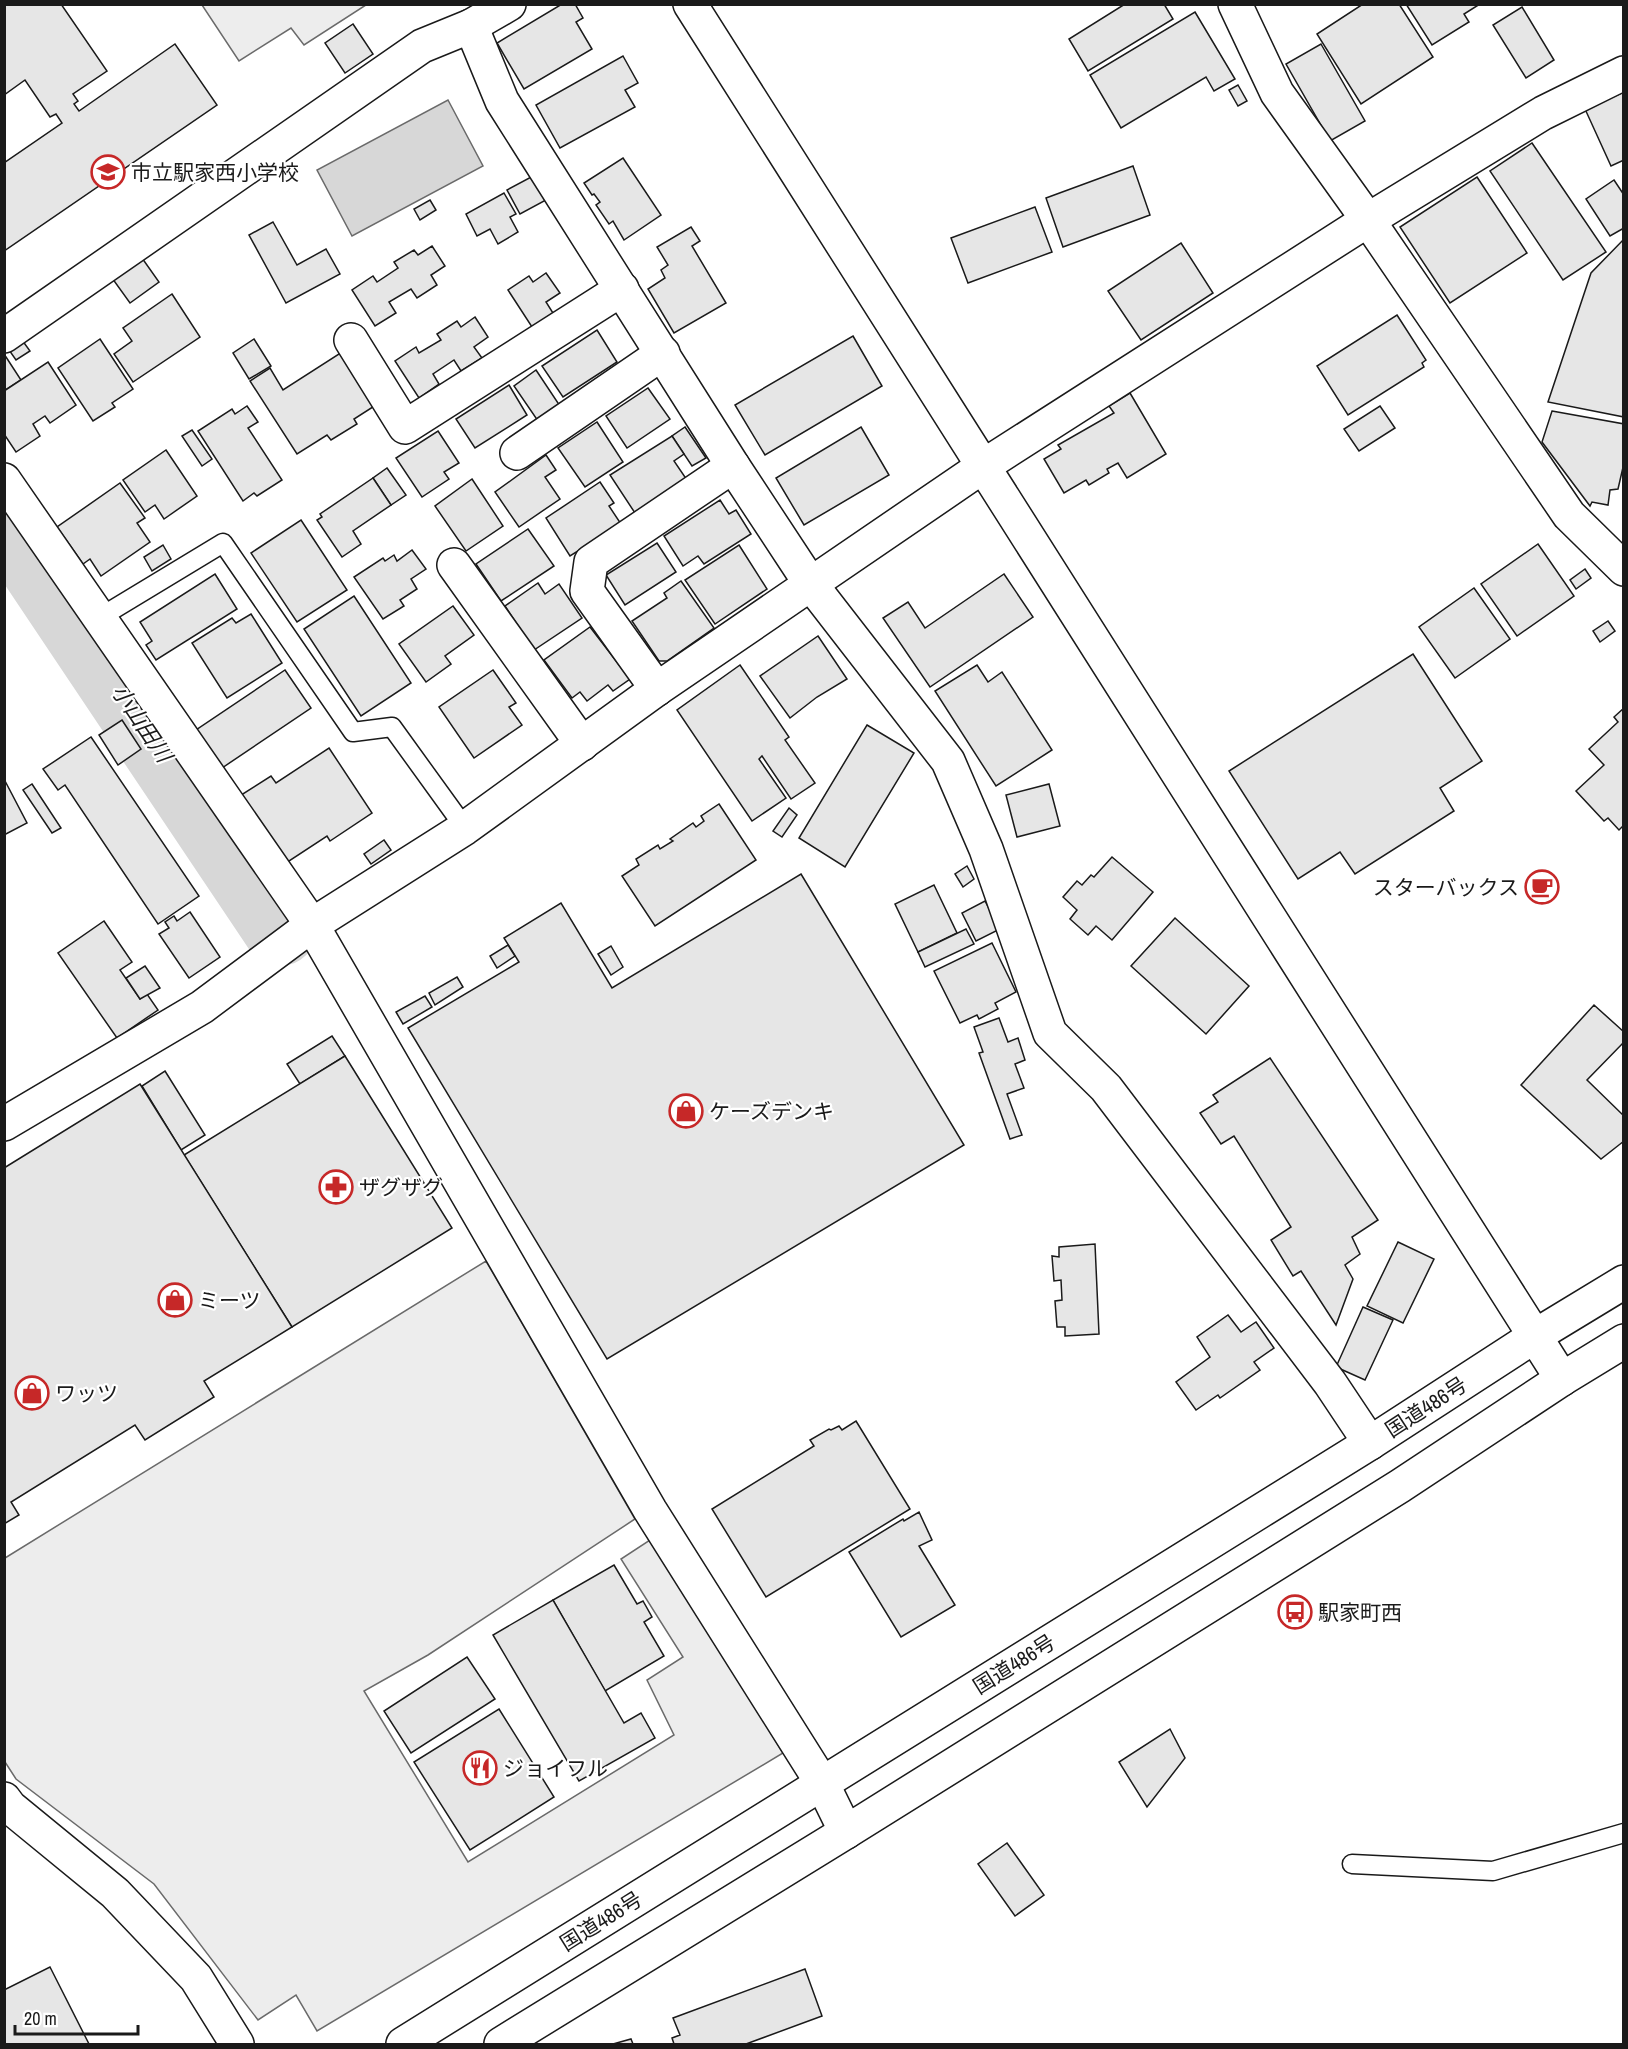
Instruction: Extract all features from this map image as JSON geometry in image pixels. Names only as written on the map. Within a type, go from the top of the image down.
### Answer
[{"type":"main road","points":[[4,336],[422,46],[471,26],[508,4]]},
{"type":"main road","points":[[690,4],[1562,1379]]},
{"type":"main road","points":[[1235,4],[1276,93],[1368,220],[1569,515],[1623,568]]},
{"type":"main road","points":[[471,26],[502,101],[733,466],[810,583],[948,761],[986,849],[1050,1033],[1106,1088],[1330,1383],[1370,1443]]},
{"type":"main road","points":[[4,1124],[202,1008],[312,925],[465,828],[657,689],[982,467],[1368,220],[1543,113],[1623,73]]},
{"type":"main road","points":[[351,340],[405,427],[622,289]]},
{"type":"main road","points":[[517,453],[663,353]]},
{"type":"main road","points":[[657,689],[587,591],[591,562],[733,466]]},
{"type":"main road","points":[[4,480],[312,925],[650,1510],[822,1783],[846,1832]]},
{"type":"main road","points":[[454,565],[582,744]]},
{"type":"main road","name":"国道486号","points":[[403,2044],[1370,1443],[1623,1282]]},
{"type":"main road","points":[[501,2044],[846,1832],[1400,1486],[1623,1341]]},
{"type":"main road","points":[[4,1799],[10,1807],[115,1893],[196,1978],[237,2044]]},
{"type":"lane","points":[[99,618],[223,543],[353,732],[392,727],[465,828]]},
{"type":"lane","points":[[1352,1864],[1493,1871],[1623,1833]]},
{"type":"shaded area","points":[[202,5],[366,5],[304,45],[291,28],[239,61]]},
{"type":"shaded area","points":[[448,100],[483,166],[352,236],[317,170]]},
{"type":"shaded area","points":[[486,1261],[635,1519],[428,1655],[364,1691],[468,1862],[674,1735],[647,1680],[683,1657],[621,1559],[653,1538],[783,1753],[317,2031],[296,1995],[258,2020],[154,1884],[16,1779],[5,1762],[5,1558]]},
{"type":"building","points":[[4,4],[61,4],[107,71],[73,94],[78,101],[74,104],[79,111],[175,44],[217,105],[4,251],[4,163],[62,123],[56,114],[50,117],[25,80],[4,95]]},
{"type":"building","points":[[562,4],[575,4],[583,18],[576,22],[592,49],[524,89],[497,43]]},
{"type":"building","points":[[1125,4],[1164,4],[1173,19],[1088,71],[1069,39]]},
{"type":"building","points":[[1363,4],[1399,4],[1433,57],[1361,104],[1317,34]]},
{"type":"building","points":[[1406,4],[1480,4],[1464,14],[1469,22],[1432,45]]},
{"type":"building","points":[[1522,7],[1554,60],[1526,78],[1493,25]]},
{"type":"building","points":[[1195,12],[1235,79],[1214,91],[1206,77],[1121,128],[1090,75]]},
{"type":"building","points":[[353,24],[373,54],[345,73],[325,43]]},
{"type":"building","points":[[1321,44],[1365,121],[1330,141],[1286,64]]},
{"type":"building","points":[[623,56],[638,83],[625,90],[635,107],[560,148],[536,105]]},
{"type":"building","points":[[1238,85],[1247,101],[1238,106],[1229,90]]},
{"type":"building","points":[[1624,92],[1624,160],[1611,166],[1585,109]]},
{"type":"building","points":[[1532,143],[1606,252],[1563,280],[1490,171]]},
{"type":"building","points":[[623,158],[661,215],[624,240],[613,221],[609,224],[596,205],[600,202],[584,183]]},
{"type":"building","points":[[1133,166],[1150,215],[1063,247],[1046,198]]},
{"type":"building","points":[[533,176],[546,200],[520,214],[507,190]]},
{"type":"building","points":[[1477,177],[1527,253],[1450,303],[1400,227]]},
{"type":"building","points":[[1614,180],[1624,195],[1624,228],[1610,236],[1586,199]]},
{"type":"building","points":[[504,193],[516,214],[510,217],[518,232],[498,244],[490,229],[477,236],[466,214]]},
{"type":"building","points":[[430,200],[436,210],[420,220],[414,209]]},
{"type":"building","points":[[1035,207],[1052,252],[968,283],[951,238]]},
{"type":"building","points":[[273,222],[297,265],[326,249],[340,274],[286,303],[249,235]]},
{"type":"building","points":[[691,227],[700,241],[692,246],[726,303],[674,333],[648,289],[665,278],[661,270],[668,265],[657,247]]},
{"type":"building","points":[[1624,239],[1624,417],[1548,402],[1591,273]]},
{"type":"building","points":[[1181,243],[1213,293],[1141,340],[1108,291]]},
{"type":"building","points":[[432,246],[445,266],[431,275],[437,285],[417,298],[411,289],[389,302],[396,313],[375,326],[352,290],[373,276],[377,282],[398,268],[394,262],[414,250],[418,255]]},
{"type":"building","points":[[142,258],[159,282],[130,303],[112,278]]},
{"type":"building","points":[[546,273],[560,293],[546,302],[553,313],[532,327],[508,290],[529,276],[533,282]]},
{"type":"building","points":[[172,294],[200,337],[133,382],[114,354],[132,341],[123,328]]},
{"type":"building","points":[[1397,315],[1426,360],[1422,363],[1424,367],[1348,415],[1317,366]]},
{"type":"building","points":[[475,317],[488,337],[474,347],[482,358],[461,371],[454,360],[433,374],[439,384],[419,398],[395,361],[416,347],[419,353],[441,340],[437,334],[457,321],[461,327]]},
{"type":"building","points":[[597,330],[617,362],[563,397],[542,366]]},
{"type":"building","points":[[853,336],[882,386],[765,455],[735,405]]},
{"type":"building","points":[[100,339],[133,389],[112,403],[115,407],[93,421],[58,368]]},
{"type":"building","points":[[254,339],[271,366],[249,379],[233,353]]},
{"type":"building","points":[[22,340],[30,351],[16,360],[9,350]]},
{"type":"building","points":[[342,352],[376,405],[354,419],[357,424],[331,440],[327,435],[297,454],[250,381],[270,368],[283,390]]},
{"type":"building","points":[[6,357],[21,380],[4,391],[4,358]]},
{"type":"building","points":[[48,362],[76,405],[50,423],[45,416],[33,424],[40,436],[16,452],[4,434],[4,391]]},
{"type":"building","points":[[536,370],[560,406],[538,421],[514,386]]},
{"type":"building","points":[[509,385],[527,415],[475,448],[456,419]]},
{"type":"building","points":[[648,388],[670,419],[627,448],[606,416]]},
{"type":"building","points":[[1130,393],[1166,454],[1127,478],[1118,463],[1107,469],[1109,473],[1089,485],[1086,480],[1064,493],[1044,459],[1061,449],[1058,445],[1114,413],[1109,406]]},
{"type":"building","points":[[247,406],[258,422],[248,428],[282,480],[257,496],[254,493],[243,501],[198,431],[232,409],[235,414]]},
{"type":"building","points":[[1380,406],[1395,428],[1359,451],[1344,429]]},
{"type":"building","points":[[1552,411],[1624,424],[1624,463],[1618,489],[1610,490],[1608,505],[1592,502],[1590,506],[1542,442]]},
{"type":"building","points":[[597,422],[623,462],[585,487],[558,448]]},
{"type":"building","points":[[685,427],[706,458],[692,466],[672,436]]},
{"type":"building","points":[[861,427],[889,475],[804,525],[776,478]]},
{"type":"building","points":[[192,430],[212,459],[202,466],[182,436]]},
{"type":"building","points":[[438,431],[459,463],[444,472],[449,479],[422,497],[396,458]]},
{"type":"building","points":[[672,436],[684,454],[674,461],[687,480],[635,513],[610,475]]},
{"type":"building","points":[[166,450],[197,496],[164,519],[155,505],[145,512],[123,480]]},
{"type":"building","points":[[546,455],[556,470],[545,477],[560,499],[519,527],[495,492]]},
{"type":"building","points":[[387,468],[406,495],[391,505],[373,478]]},
{"type":"building","points":[[373,478],[391,505],[353,531],[361,544],[342,557],[317,520],[322,517],[320,514]]},
{"type":"building","points":[[472,479],[503,526],[466,551],[435,506]]},
{"type":"building","points":[[600,482],[614,503],[609,506],[621,524],[570,556],[546,518]]},
{"type":"building","points":[[120,483],[145,518],[137,523],[150,542],[101,576],[90,559],[83,564],[57,527]]},
{"type":"building","points":[[720,500],[729,514],[736,510],[751,534],[704,564],[698,556],[683,566],[664,536]]},
{"type":"building","points":[[301,520],[347,590],[297,622],[251,553]]},
{"type":"building","points":[[528,529],[554,566],[501,601],[476,564]]},
{"type":"building","points":[[657,543],[676,572],[625,605],[606,575]]},
{"type":"building","points":[[1538,544],[1574,596],[1517,636],[1481,584]]},
{"type":"building","points":[[163,545],[171,559],[152,571],[144,557]]},
{"type":"building","points":[[739,545],[767,589],[715,624],[685,580]]},
{"type":"building","points":[[412,550],[426,569],[411,579],[417,589],[400,600],[404,606],[383,619],[354,577],[383,558],[385,561],[394,555],[397,561]]},
{"type":"building","points":[[1585,569],[1591,578],[1576,589],[1570,580]]},
{"type":"building","points":[[215,574],[237,609],[156,660],[146,645],[152,641],[140,622]]},
{"type":"building","points":[[1004,574],[1033,617],[930,687],[883,618],[908,602],[925,628]]},
{"type":"building","points":[[681,581],[714,628],[667,661],[659,661],[632,621],[667,598],[664,593]]},
{"type":"building","points":[[538,583],[545,594],[559,584],[582,618],[534,650],[505,606]]},
{"type":"building","points":[[1474,588],[1510,639],[1455,678],[1419,627]]},
{"type":"building","points":[[354,596],[411,683],[361,716],[304,629]]},
{"type":"building","points":[[453,606],[474,635],[445,656],[451,664],[426,682],[399,644]]},
{"type":"building","points":[[251,614],[282,663],[227,698],[192,643],[232,618],[236,623]]},
{"type":"building","points":[[1608,621],[1615,631],[1600,642],[1593,631]]},
{"type":"building","points":[[590,627],[630,679],[613,691],[608,685],[587,701],[580,692],[572,698],[544,660]]},
{"type":"building","points":[[818,636],[847,679],[817,697],[790,718],[760,676]]},
{"type":"building","points":[[1413,654],[1482,761],[1440,788],[1454,811],[1355,874],[1340,852],[1298,879],[1229,771]]},
{"type":"building","points":[[740,665],[789,737],[785,740],[815,783],[791,799],[762,756],[759,759],[786,798],[752,821],[677,710]]},
{"type":"building","points":[[977,665],[988,682],[1002,672],[1052,750],[996,786],[935,691]]},
{"type":"building","points":[[285,670],[311,708],[222,768],[196,730]]},
{"type":"building","points":[[493,670],[516,703],[509,707],[522,725],[474,758],[439,707]]},
{"type":"building","points":[[1624,708],[1624,825],[1619,830],[1608,818],[1604,821],[1576,791],[1604,765],[1589,749],[1618,722],[1614,717]]},
{"type":"building","points":[[122,720],[141,749],[118,765],[99,735]]},
{"type":"building","points":[[867,725],[914,753],[845,867],[799,838]]},
{"type":"building","points":[[91,737],[199,896],[158,924],[65,785],[58,790],[43,769]]},
{"type":"building","points":[[329,748],[372,813],[330,841],[327,836],[283,865],[238,797],[271,776],[276,783]]},
{"type":"building","points":[[4,779],[27,823],[4,835]]},
{"type":"building","points":[[32,784],[61,828],[52,833],[23,790]]},
{"type":"building","points":[[1049,784],[1060,826],[1017,837],[1006,795]]},
{"type":"building","points":[[719,804],[756,860],[655,926],[622,876],[639,865],[636,859],[658,845],[660,849],[673,841],[670,839],[693,823],[696,827],[704,821],[701,816]]},
{"type":"building","points":[[789,808],[797,815],[782,837],[773,831]]},
{"type":"building","points":[[384,840],[391,850],[371,864],[364,854]]},
{"type":"building","points":[[1112,857],[1153,892],[1112,940],[1096,926],[1088,935],[1070,919],[1077,910],[1063,897],[1077,881],[1082,885],[1091,875],[1094,877]]},
{"type":"building","points":[[967,866],[974,879],[963,887],[955,874]]},
{"type":"building","points":[[801,874],[964,1145],[607,1359],[408,1028],[519,962],[504,938],[561,903],[612,988]]},
{"type":"building","points":[[934,885],[957,933],[918,952],[895,904]]},
{"type":"building","points":[[985,901],[1000,929],[976,941],[962,913]]},
{"type":"building","points":[[190,912],[220,957],[189,978],[159,934],[169,928],[165,922],[174,916],[177,921]]},
{"type":"building","points":[[1175,918],[1249,986],[1206,1034],[1131,966]]},
{"type":"building","points":[[104,921],[132,962],[120,970],[140,999],[147,994],[158,1010],[117,1038],[58,953]]},
{"type":"building","points":[[966,929],[974,944],[925,967],[918,952]]},
{"type":"building","points":[[992,943],[1016,992],[995,1003],[998,1009],[979,1019],[977,1015],[960,1023],[934,971]]},
{"type":"building","points":[[508,945],[515,956],[497,968],[490,956]]},
{"type":"building","points":[[611,946],[623,967],[611,975],[598,954]]},
{"type":"building","points":[[145,966],[160,988],[140,999],[126,978]]},
{"type":"building","points":[[457,977],[463,987],[435,1005],[429,993]]},
{"type":"building","points":[[425,996],[432,1007],[403,1024],[396,1012]]},
{"type":"building","points":[[1594,1005],[1624,1032],[1624,1042],[1587,1080],[1624,1116],[1624,1141],[1601,1159],[1521,1085]]},
{"type":"building","points":[[999,1018],[1008,1042],[1018,1038],[1025,1060],[1015,1064],[1024,1088],[1007,1094],[1022,1135],[1010,1139],[979,1053],[983,1052],[974,1027]]},
{"type":"building","points":[[332,1036],[345,1056],[300,1084],[287,1064]]},
{"type":"building","points":[[345,1056],[452,1228],[292,1327],[184,1155]]},
{"type":"building","points":[[1270,1058],[1378,1220],[1352,1237],[1360,1254],[1345,1265],[1353,1279],[1336,1325],[1301,1271],[1293,1276],[1271,1240],[1291,1227],[1234,1136],[1221,1144],[1200,1113],[1218,1102],[1213,1095]]},
{"type":"building","points":[[165,1071],[205,1135],[181,1150],[142,1086]]},
{"type":"building","points":[[140,1084],[292,1327],[204,1381],[214,1397],[145,1440],[135,1425],[11,1502],[19,1515],[4,1524],[4,1168]]},
{"type":"building","points":[[1398,1242],[1434,1259],[1403,1323],[1367,1306]]},
{"type":"building","points":[[1095,1244],[1099,1334],[1065,1336],[1065,1327],[1057,1327],[1055,1301],[1062,1300],[1061,1280],[1054,1281],[1052,1256],[1059,1257],[1059,1247]]},
{"type":"building","points":[[1363,1307],[1393,1320],[1365,1380],[1336,1367]]},
{"type":"building","points":[[1228,1315],[1241,1332],[1256,1322],[1274,1348],[1254,1362],[1260,1370],[1220,1398],[1218,1395],[1196,1410],[1176,1382],[1210,1357],[1197,1337]]},
{"type":"building","points":[[856,1421],[910,1509],[766,1597],[712,1509],[814,1446],[810,1440],[829,1429],[839,1426],[842,1430]]},
{"type":"building","points":[[919,1512],[932,1540],[919,1546],[955,1605],[901,1637],[849,1552],[903,1519],[904,1521]]},
{"type":"building","points":[[614,1565],[637,1604],[643,1601],[652,1617],[644,1622],[664,1656],[605,1691],[553,1600]]},
{"type":"building","points":[[553,1600],[624,1723],[641,1713],[655,1738],[579,1781],[493,1635]]},
{"type":"building","points":[[467,1657],[495,1699],[411,1753],[384,1711]]},
{"type":"building","points":[[499,1709],[554,1797],[470,1850],[414,1762]]},
{"type":"building","points":[[1170,1729],[1185,1758],[1147,1807],[1119,1762]]},
{"type":"building","points":[[1007,1843],[1044,1895],[1015,1916],[978,1864]]},
{"type":"building","points":[[50,1967],[89,2044],[4,2044],[4,1990]]},
{"type":"building","points":[[805,1969],[822,2016],[746,2044],[674,2044],[672,2038],[680,2035],[673,2018]]},
{"type":"building","points":[[631,2039],[633,2044],[613,2044]]},
{"type":"waterway","name":"小山田川","points":[[4,517],[280,929]]},
{"type":"place","name":"市立駅家西小学校","points":[[108,172]]},
{"type":"place","name":"スターバックス","points":[[1542,887]]},
{"type":"place","name":"ケーズデンキ","points":[[686,1111]]},
{"type":"place","name":"ザグザグ","points":[[336,1187]]},
{"type":"place","name":"ミーツ","points":[[175,1300]]},
{"type":"place","name":"ワッツ","points":[[32,1393]]},
{"type":"place","name":"駅家町西","points":[[1295,1612]]},
{"type":"place","name":"ジョイフル","points":[[480,1768]]}]
